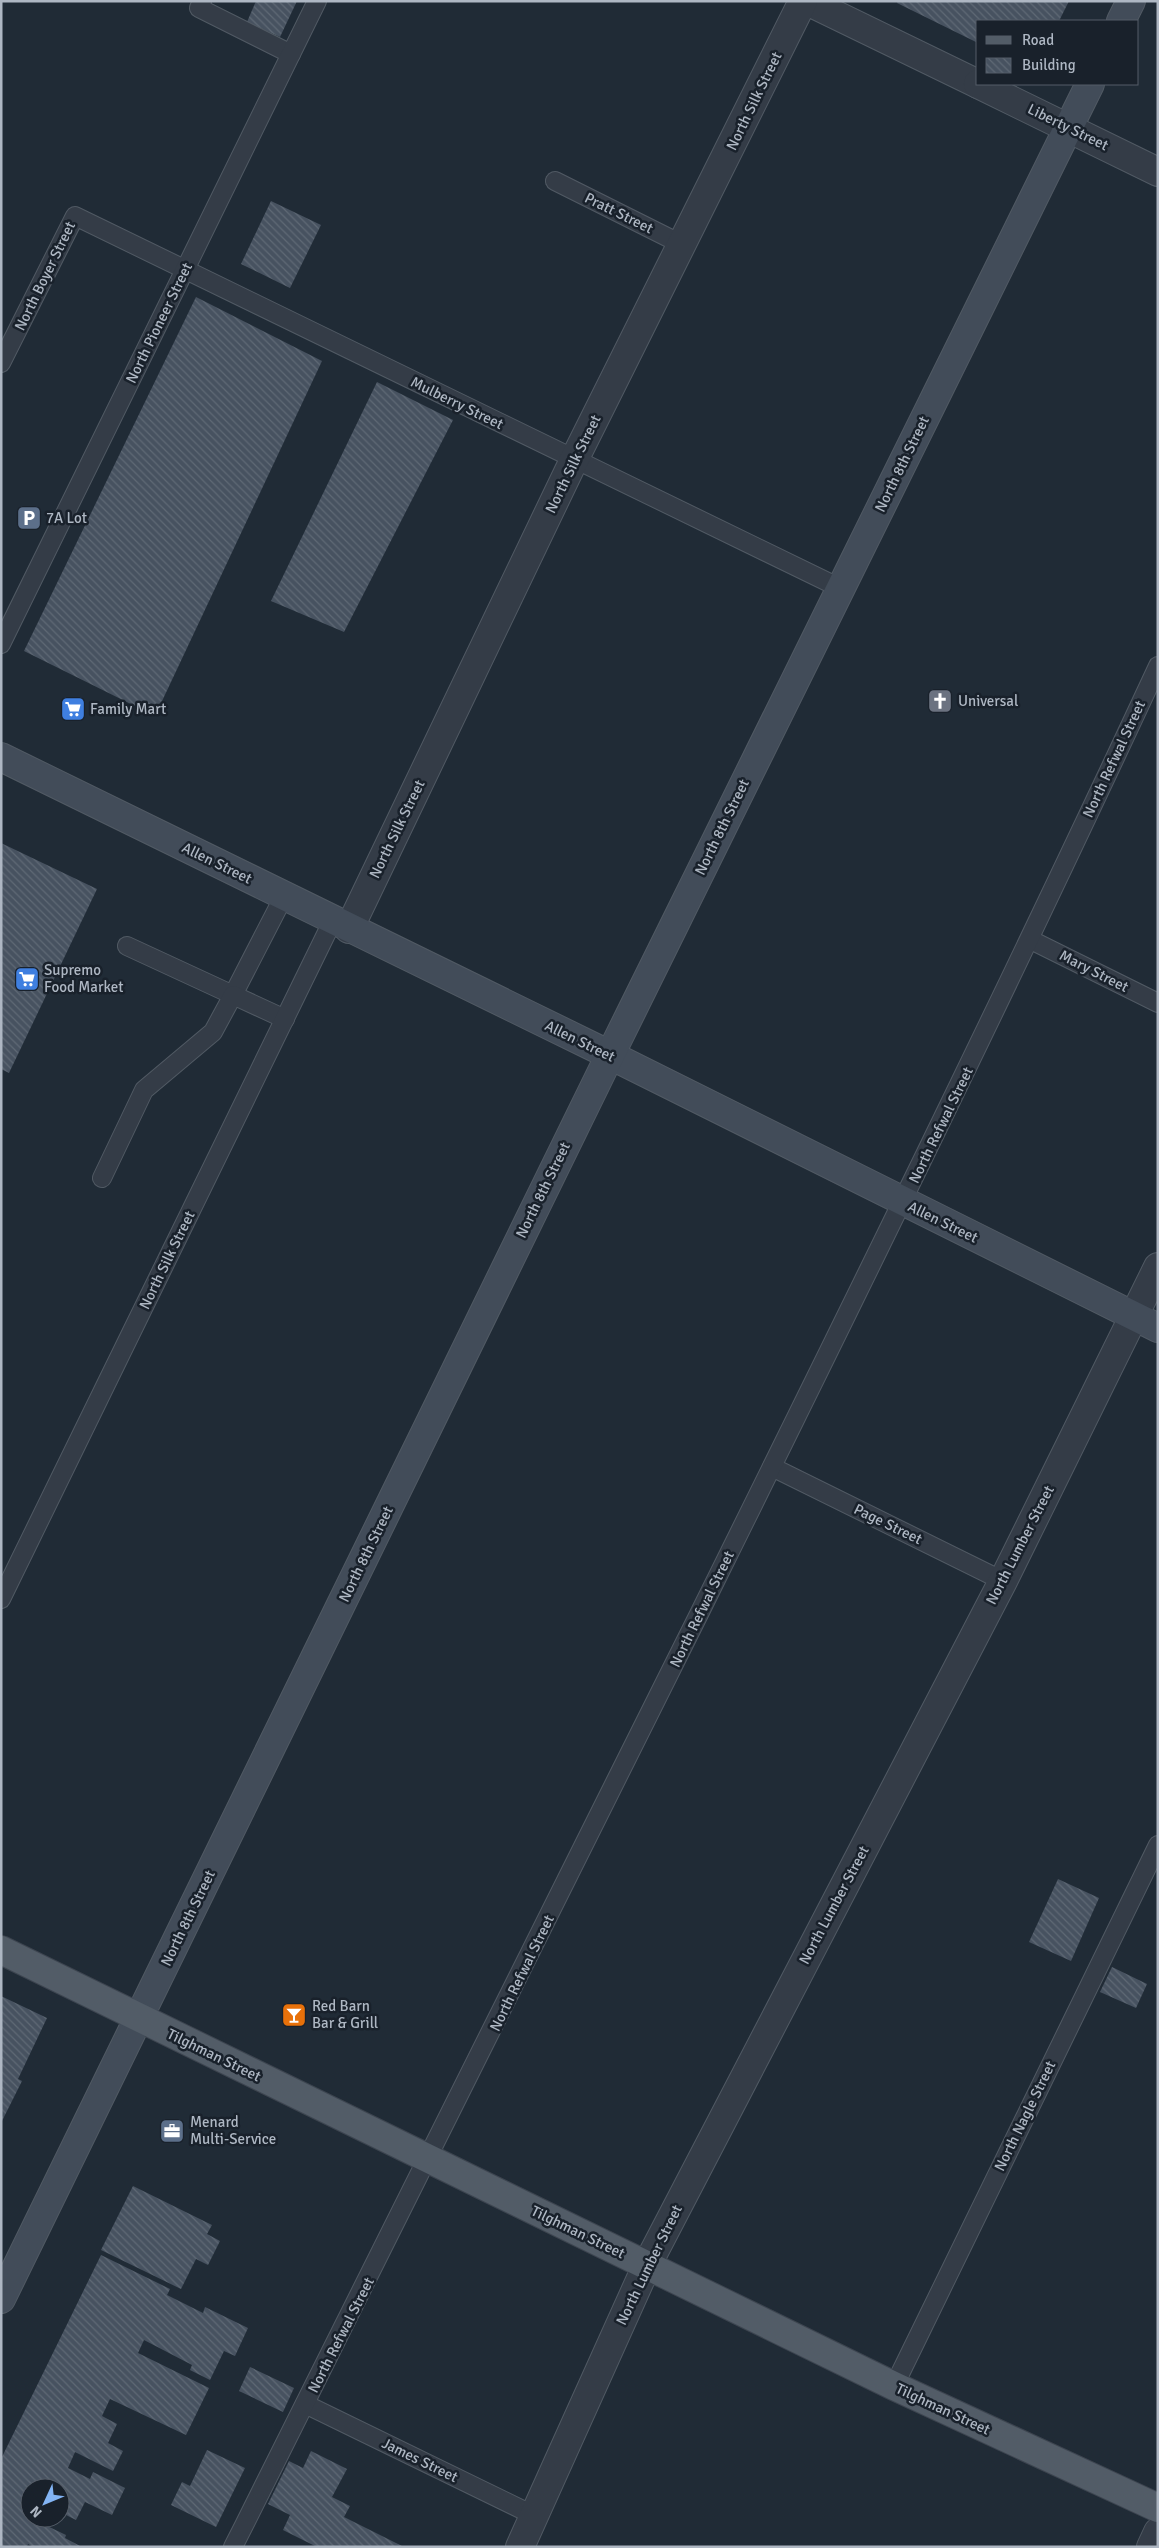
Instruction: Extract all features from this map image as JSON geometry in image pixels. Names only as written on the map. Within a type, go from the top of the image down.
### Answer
[{"type":"main road","name":"Tilghman Street","points":[[1,1950],[894,2386],[1158,2508]]},
{"type":"street","name":"Liberty Street","points":[[805,1],[976,83]]},
{"type":"street","name":"North Silk Street","points":[[341,925],[805,1]]},
{"type":"street","points":[[1121,20],[1130,1]]},
{"type":"street","name":"Liberty Street","points":[[980,85],[1158,172]]},
{"type":"street","name":"North 8th Street","points":[[1,2299],[610,1055],[1090,85]]},
{"type":"street","name":"Allen Street","points":[[1,757],[610,1055],[1158,1328]]},
{"type":"street","name":"North Lumber Street","points":[[525,2545],[535,2516],[647,2265],[1003,1581],[1158,1267]]},
{"type":"street","points":[[1151,2547],[1158,2532]]},
{"type":"lane","name":"North Pioneer Street","points":[[1,644],[317,1]]},
{"type":"lane","points":[[201,5],[291,54]]},
{"type":"lane","name":"Pratt Street","points":[[555,181],[683,245]]},
{"type":"lane","name":"Mulberry Street","points":[[75,216],[840,588]]},
{"type":"lane","name":"North Boyer Street","points":[[1,363],[75,216]]},
{"type":"lane","name":"North Refwal Street","points":[[232,2547],[429,2160],[903,1202],[1031,940],[1158,666]]},
{"type":"lane","points":[[102,1178],[144,1090],[213,1032],[284,896]]},
{"type":"lane","name":"North Silk Street","points":[[1,1598],[285,1019],[341,925]]},
{"type":"lane","name":"Mary Street","points":[[1031,940],[1158,1003]]},
{"type":"lane","points":[[127,946],[285,1019]]},
{"type":"lane","name":"Page Street","points":[[772,1467],[1003,1581]]},
{"type":"lane","name":"North Nagle Street","points":[[894,2386],[1158,1845]]},
{"type":"lane","name":"James Street","points":[[305,2404],[535,2516]]},
{"type":"building","points":[[256,1],[297,1],[280,37],[247,22]]},
{"type":"building","points":[[898,1],[1069,1],[1060,20],[976,20],[976,42],[897,3]]},
{"type":"building","points":[[271,201],[321,225],[290,288],[241,264]]},
{"type":"building","points":[[196,297],[322,361],[155,716],[24,651]]},
{"type":"building","points":[[377,382],[453,420],[344,632],[271,601]]},
{"type":"building","name":"Supremo Food Market","points":[[1,843],[97,889],[9,1073],[1,1069]]},
{"type":"building","points":[[1058,1879],[1099,1898],[1071,1961],[1029,1942]]},
{"type":"building","points":[[1112,1967],[1147,1984],[1136,2008],[1100,1992]]},
{"type":"building","points":[[1,1996],[47,2018],[18,2079],[22,2081],[1,2123]]},
{"type":"building","points":[[133,2186],[212,2225],[207,2234],[220,2241],[208,2265],[196,2259],[181,2289],[101,2250]]},
{"type":"building","points":[[101,2255],[170,2289],[167,2295],[203,2313],[205,2307],[248,2328],[235,2356],[224,2351],[210,2380],[190,2370],[192,2365],[144,2340],[138,2353],[209,2388],[186,2435],[110,2399],[102,2416],[117,2424],[108,2443],[123,2451],[113,2471],[75,2452],[68,2468],[90,2479],[93,2472],[125,2488],[112,2515],[85,2502],[76,2520],[70,2517],[70,2478],[20,2478],[20,2528],[51,2528],[66,2535],[65,2538],[82,2547],[33,2547],[28,2544],[27,2547],[1,2547],[1,2459]]},
{"type":"building","points":[[250,2367],[294,2388],[283,2412],[239,2391]]},
{"type":"building","points":[[207,2450],[245,2468],[216,2527],[171,2505],[182,2482],[190,2486]]},
{"type":"building","points":[[311,2451],[347,2469],[332,2497],[350,2506],[344,2517],[404,2547],[317,2547],[283,2530],[290,2515],[268,2504],[289,2461],[303,2468]]},
{"type":"place","name":"7A Lot","points":[[29,518]]},
{"type":"place","name":"Universal","points":[[940,701]]},
{"type":"place","name":"Family Mart","points":[[73,709]]},
{"type":"place","name":"Supremo Food Market","points":[[27,979]]},
{"type":"place","name":"Red Barn Bar & Grill","points":[[294,2015]]},
{"type":"place","name":"Menard Multi-Service","points":[[172,2131]]}]
